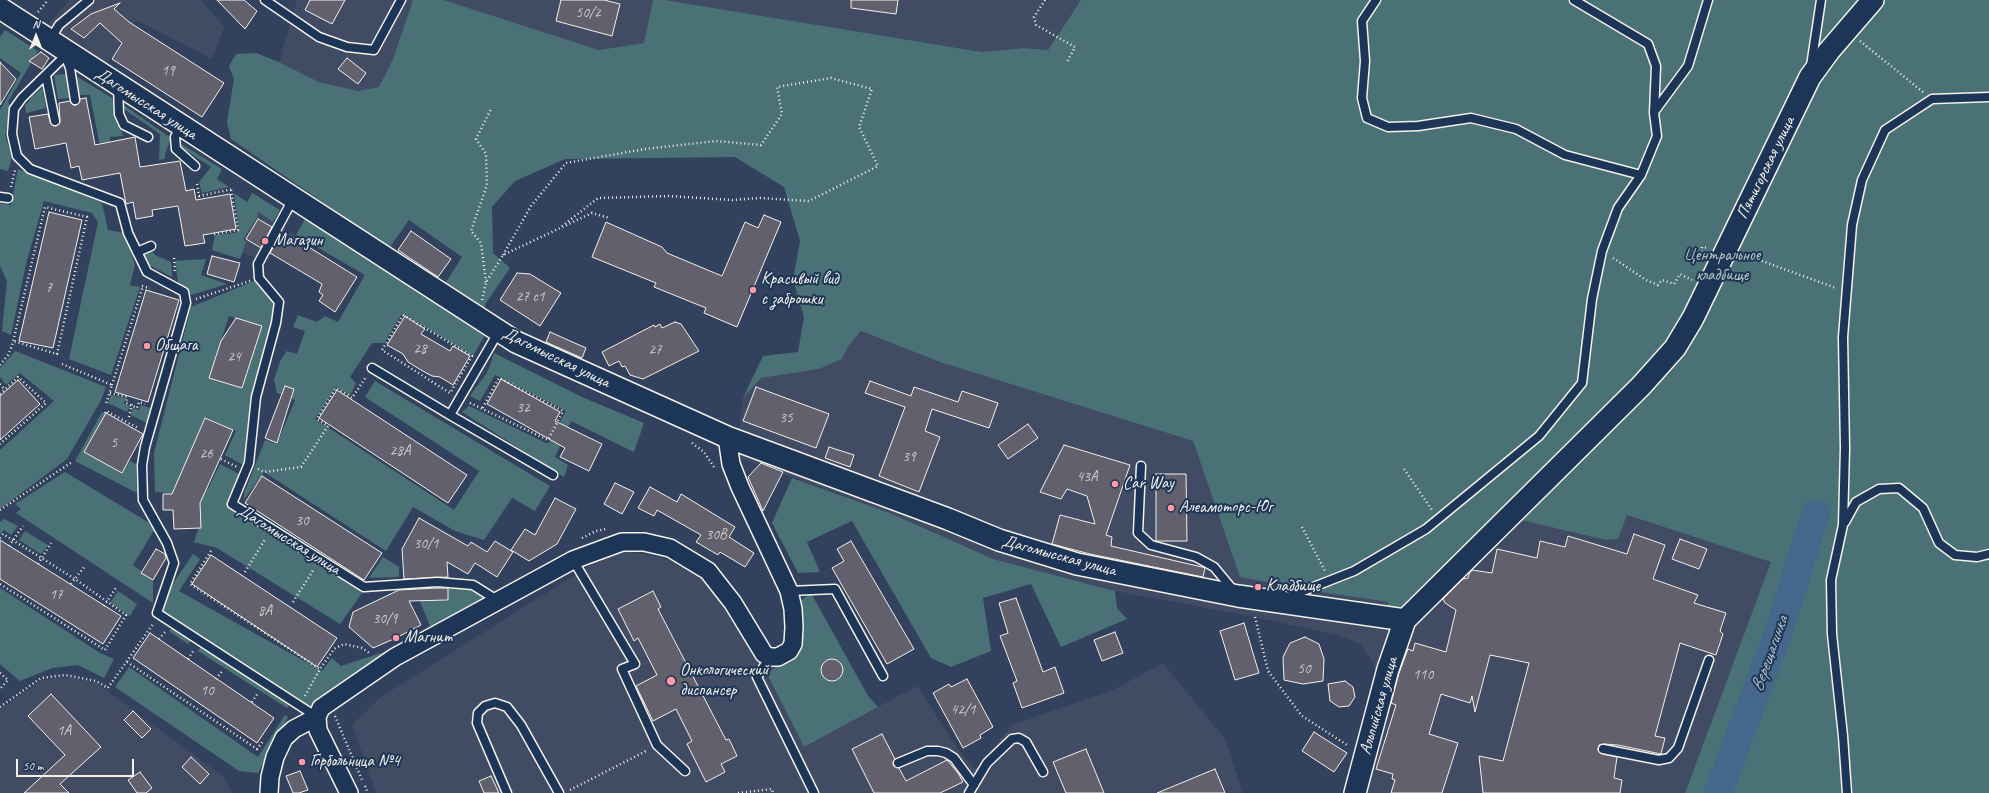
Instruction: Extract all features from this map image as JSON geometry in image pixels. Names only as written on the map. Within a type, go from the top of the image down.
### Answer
[{"type":"street","name":"Пятигорская улица","points":[[1405,620],[1641,386],[1675,348],[1693,318],[1810,77],[1829,51],[1873,0]]},
{"type":"street","name":"Дагомысская улица","points":[[0,8],[67,54],[516,342],[726,437],[941,516],[999,540],[1078,564],[1246,597],[1405,620]]},
{"type":"street","points":[[349,793],[318,730],[317,717],[321,708],[328,701],[395,656],[497,600],[574,560],[622,542],[644,542],[670,548],[708,571],[733,603],[760,649],[770,656],[785,655],[793,644],[794,609],[789,591],[740,487],[731,464],[726,437]]},
{"type":"street","name":"Альпийская улица","points":[[1355,793],[1388,669],[1405,620]]},
{"type":"street","points":[[269,793],[270,777],[275,757],[284,738],[294,729],[317,717]]},
{"type":"lane","points":[[49,41],[59,25],[89,0]]},
{"type":"lane","points":[[265,0],[319,37],[347,47],[374,50],[401,0]]},
{"type":"lane","points":[[1376,0],[1362,21],[1365,61],[1362,98],[1367,118],[1388,127],[1418,126],[1471,118],[1516,129],[1565,154],[1641,175]]},
{"type":"lane","points":[[1279,602],[1354,571],[1426,529],[1539,436],[1582,383],[1592,298],[1602,251],[1618,208],[1641,175],[1657,136],[1654,113],[1656,66],[1648,44],[1574,0]]},
{"type":"lane","points":[[1654,113],[1688,66],[1708,0]]},
{"type":"lane","points":[[1810,77],[1821,0]]},
{"type":"lane","points":[[67,54],[22,98],[14,109],[12,134],[18,158],[30,170],[120,203],[128,233],[147,272],[184,292],[186,303],[145,447],[142,465],[143,500],[166,543],[174,563],[157,613],[317,717]]},
{"type":"lane","points":[[67,54],[75,100]]},
{"type":"lane","points":[[46,76],[55,121]]},
{"type":"lane","points":[[118,86],[119,114],[124,125],[148,137]]},
{"type":"lane","points":[[1847,793],[1843,736],[1832,634],[1831,580],[1843,525],[1845,448],[1843,336],[1848,292],[1852,225],[1862,180],[1884,130],[1932,99],[1989,97]]},
{"type":"lane","points":[[181,126],[175,137],[176,149],[195,166]]},
{"type":"lane","points":[[259,278],[258,264],[292,199]]},
{"type":"lane","points":[[137,252],[151,246]]},
{"type":"lane","name":"Дагомысская улица","points":[[259,278],[279,302],[276,323],[256,397],[249,463],[232,504],[364,587],[437,582],[473,585],[497,600]]},
{"type":"lane","points":[[450,415],[499,331]]},
{"type":"lane","points":[[372,368],[554,475]]},
{"type":"lane","points":[[1141,466],[1138,533],[1151,545],[1196,557],[1214,567],[1246,597]]},
{"type":"lane","points":[[1843,525],[1856,502],[1879,490],[1899,488],[1923,508],[1939,543],[1955,555],[1977,557],[1989,554]]},
{"type":"lane","points":[[574,560],[635,664],[622,669],[657,746],[685,771]]},
{"type":"lane","points":[[789,591],[835,589],[883,676]]},
{"type":"lane","points":[[770,656],[757,677],[814,793]]},
{"type":"lane","points":[[1603,749],[1659,760],[1669,758],[1678,748],[1709,660]]},
{"type":"lane","points":[[508,793],[477,723],[478,714],[485,706],[495,703],[507,707],[521,725],[559,793]]},
{"type":"lane","points":[[969,793],[987,763],[1012,739],[1019,738],[1026,742],[1043,772]]},
{"type":"lane","points":[[898,762],[927,752],[938,751],[946,753],[954,758],[974,785]]},
{"type":"path","points":[[1045,0],[1034,17],[1036,25],[1075,47],[1067,62]]},
{"type":"path","points":[[1847,30],[1932,99]]},
{"type":"path","points":[[486,282],[503,256],[531,206],[566,163],[645,149],[716,141],[761,145],[782,114],[777,87],[831,78],[872,89],[859,128],[878,166],[810,201],[760,198],[732,200],[670,196],[598,198],[561,227]]},
{"type":"path","points":[[478,318],[486,282],[481,243],[471,231],[487,185],[486,154],[476,138],[491,109]]},
{"type":"path","points":[[4,197],[18,158]]},
{"type":"path","points":[[197,184],[199,196],[232,190],[238,230],[214,234]]},
{"type":"path","points":[[0,365],[8,355],[13,341],[45,207],[87,217],[57,354],[13,341]]},
{"type":"path","points":[[503,256],[592,213],[609,218]]},
{"type":"path","points":[[1700,262],[1702,247],[1713,248]]},
{"type":"path","points":[[1602,251],[1646,280],[1658,285],[1662,280],[1674,284],[1680,274],[1693,280],[1696,275]]},
{"type":"path","points":[[74,254],[79,255]]},
{"type":"path","points":[[1741,254],[1848,292]]},
{"type":"path","points":[[106,404],[147,272]]},
{"type":"path","points":[[186,303],[259,278]]},
{"type":"path","points":[[142,286],[155,290]]},
{"type":"path","points":[[403,315],[472,356],[450,393],[420,372],[382,350],[403,315]]},
{"type":"path","points":[[59,322],[64,324]]},
{"type":"path","points":[[62,364],[112,384]]},
{"type":"path","points":[[264,472],[301,467],[328,426],[316,419],[336,388],[352,399],[372,368]]},
{"type":"path","points":[[0,394],[18,377],[46,403],[0,444]]},
{"type":"path","points":[[459,398],[482,409],[548,440],[563,411],[499,378],[482,409]]},
{"type":"path","points":[[0,384],[5,390]]},
{"type":"path","points":[[110,393],[127,397],[126,403],[132,404],[137,408],[139,402],[151,406]]},
{"type":"path","points":[[129,417],[132,404]]},
{"type":"path","points":[[105,413],[106,410],[140,430]]},
{"type":"path","points":[[221,458],[245,471]]},
{"type":"path","points":[[0,510],[72,462]]},
{"type":"path","points":[[1404,469],[1438,519]]},
{"type":"path","points":[[9,546],[23,526]]},
{"type":"path","points":[[1302,527],[1330,581]]},
{"type":"path","points":[[245,572],[271,528]]},
{"type":"path","points":[[0,538],[3,534],[75,579],[126,615],[105,650],[0,584]]},
{"type":"path","points":[[38,564],[51,544]]},
{"type":"path","points":[[210,551],[190,584],[320,669]]},
{"type":"path","points":[[293,602],[320,560]]},
{"type":"path","points":[[71,584],[84,566]]},
{"type":"path","points":[[104,606],[117,586]]},
{"type":"path","points":[[1246,597],[1255,617],[1268,671],[1302,716],[1347,746]]},
{"type":"path","points":[[0,707],[41,678],[64,675],[96,681],[108,688],[153,624],[157,613]]},
{"type":"path","points":[[153,624],[170,636]]},
{"type":"path","points":[[300,706],[320,669],[334,649],[344,644],[362,648]]},
{"type":"path","points":[[188,647],[199,655]]},
{"type":"path","points":[[127,662],[257,749],[267,737]]},
{"type":"path","points":[[217,666],[229,674]]},
{"type":"path","points":[[216,679],[223,670]]},
{"type":"path","points":[[0,673],[8,680],[0,689]]},
{"type":"path","points":[[252,689],[264,697]]},
{"type":"path","points":[[252,702],[258,693]]},
{"type":"path","points":[[341,711],[335,716],[368,793]]},
{"type":"path","points":[[565,793],[657,746]]},
{"type":"path","points":[[738,793],[772,789],[774,793]]},
{"type":"shaded area","points":[[69,0],[201,0],[224,27],[212,59],[136,20],[103,70],[43,31]]},
{"type":"shaded area","points":[[297,0],[413,0],[393,59],[379,87],[358,91],[319,82],[279,62]]},
{"type":"shaded area","points":[[444,0],[653,0],[644,43],[599,50]]},
{"type":"shaded area","points":[[665,0],[1081,0],[1048,50],[1024,48],[982,52]]},
{"type":"shaded area","points":[[257,211],[287,232],[300,237],[291,255],[271,247],[262,262],[235,248]]},
{"type":"shaded area","points":[[861,331],[940,362],[1193,441],[1240,577],[1307,590],[1388,602],[1387,624],[1513,518],[1618,539],[1626,515],[1772,562],[1685,793],[1352,793],[1380,685],[1371,659],[1360,644],[1337,635],[1255,617],[1115,591],[993,559],[890,513],[745,460],[730,464],[738,439],[743,398],[761,378],[819,369],[842,359],[849,345]]},
{"type":"shaded area","points":[[621,550],[662,558],[701,573],[728,605],[757,656],[773,669],[768,677],[804,747],[917,686],[958,749],[975,769],[1012,725],[1113,690],[1163,663],[1226,740],[1242,793],[376,793],[352,725],[381,697],[589,566]]},
{"type":"shaded area","points":[[64,677],[95,682],[224,777],[232,793],[0,793],[0,710],[42,680]]},
{"type":"green space","name":"Центральное кладбище","points":[[413,0],[444,0],[599,50],[644,43],[653,0],[665,0],[982,52],[1024,48],[1048,50],[1081,0],[1989,0],[1989,793],[1685,793],[1771,562],[1627,515],[1618,539],[1606,540],[1513,518],[1387,625],[1388,602],[1307,590],[1240,577],[1193,441],[940,362],[861,331],[849,345],[842,359],[819,369],[761,378],[743,398],[763,356],[798,352],[804,317],[793,280],[800,241],[784,187],[735,157],[565,159],[515,181],[492,207],[493,253],[510,268],[486,303],[484,310],[445,284],[462,257],[409,220],[389,248],[231,139],[227,122],[234,79],[229,66],[236,54],[256,53],[279,62],[319,82],[358,91],[379,87],[393,59]]},
{"type":"green space","points":[[5,30],[38,51],[8,102],[11,107],[5,135],[12,157],[8,171],[0,169],[0,110],[21,73],[0,58],[0,37]]},
{"type":"green space","points":[[68,74],[71,98],[58,99],[54,75]]},
{"type":"green space","points":[[76,76],[112,98],[123,136],[110,137],[110,145],[100,146],[90,95],[78,95]]},
{"type":"green space","points":[[42,88],[46,108],[26,113],[25,106]]},
{"type":"green space","points":[[122,104],[171,138],[165,154],[165,159],[159,160],[160,134],[121,107]]},
{"type":"green space","points":[[178,142],[222,169],[217,179],[229,187],[202,193],[199,182],[211,167],[179,146]]},
{"type":"green space","points":[[18,169],[102,203],[108,230],[125,233],[135,265],[130,285],[140,287],[111,375],[69,359],[98,222],[92,213],[44,201],[26,264],[11,335],[2,331],[7,281],[0,266],[0,203],[11,205]]},
{"type":"green space","points":[[234,193],[247,202],[252,193],[280,210],[273,222],[257,211],[258,216],[243,239],[246,242],[240,259],[212,250],[215,235],[235,233],[239,230]]},
{"type":"green space","points":[[308,214],[488,330],[473,356],[402,313],[384,343],[372,343],[350,377],[356,383],[350,396],[336,387],[315,419],[454,510],[479,471],[365,397],[375,381],[550,486],[535,511],[512,498],[484,540],[455,531],[413,507],[386,551],[264,472],[243,501],[245,491],[265,440],[277,444],[295,400],[277,393],[274,380],[280,361],[287,351],[297,354],[305,331],[293,327],[298,315],[317,322],[325,316],[338,322],[365,275],[296,235]]},
{"type":"green space","points":[[150,249],[155,255],[171,262],[172,277],[147,264],[140,253]]},
{"type":"green space","points":[[206,259],[201,275],[227,284],[191,295],[178,282],[175,261]]},
{"type":"green space","points":[[259,279],[279,302],[269,347],[247,467],[225,455],[236,431],[205,417],[180,477],[208,489],[220,464],[241,475],[229,504],[345,578],[362,593],[340,624],[217,548],[194,542],[200,524],[181,494],[155,492],[154,453],[191,307]],"holes":[[[229,316],[262,326],[242,388],[209,378]]]},
{"type":"green space","points":[[15,351],[106,387],[100,402],[67,459],[0,509],[0,450],[54,401],[20,373],[6,385],[0,377],[0,368]]},
{"type":"green space","points":[[494,353],[582,397],[644,423],[634,452],[571,421],[555,457],[568,465],[564,477],[462,412],[469,406],[548,444],[566,411],[495,375],[480,401],[470,396],[488,371]]},
{"type":"green space","points":[[111,395],[125,398],[124,404],[130,406],[127,412],[108,403]]},
{"type":"green space","points":[[141,405],[153,409],[149,424],[131,415],[133,408],[139,410]]},
{"type":"green space","points":[[102,412],[106,413],[84,452],[122,473],[130,461],[136,464],[137,493],[75,461]]},
{"type":"green space","points":[[65,472],[156,527],[133,565],[153,580],[153,603],[16,513],[21,509],[15,504]]},
{"type":"green space","points":[[792,478],[890,513],[993,559],[1115,591],[1117,608],[1127,619],[1061,647],[1031,584],[983,598],[991,651],[951,667],[931,658],[852,521],[807,542],[820,572],[798,573],[772,523]]},
{"type":"green space","points":[[4,519],[18,526],[11,535],[4,530],[0,534],[0,522]]},
{"type":"green space","points":[[25,531],[48,545],[41,554],[19,540]]},
{"type":"green space","points":[[193,554],[200,559],[179,591],[322,671],[332,658],[341,666],[387,651],[391,656],[307,710],[162,615],[172,585]]},
{"type":"green space","points":[[383,557],[399,567],[399,577],[369,578]]},
{"type":"green space","points":[[448,585],[473,587],[501,605],[435,639],[420,601],[448,601]]},
{"type":"green space","points":[[0,588],[100,653],[114,659],[104,678],[78,665],[52,668],[20,681],[0,664]]},
{"type":"green space","points":[[118,591],[137,604],[130,616],[110,603]]},
{"type":"green space","points":[[811,593],[868,696],[878,707],[804,747],[768,676],[773,669],[795,653],[804,633],[799,602]]},
{"type":"green space","points":[[173,626],[192,638],[188,644],[169,631]]},
{"type":"green space","points":[[202,645],[291,703],[287,708],[198,651]]},
{"type":"green space","points":[[129,667],[258,757],[285,715],[288,717],[258,773],[239,771],[115,687]]},
{"type":"building","points":[[217,0],[244,0],[257,11],[245,29]]},
{"type":"building","points":[[310,0],[345,0],[332,24],[305,10]]},
{"type":"building","points":[[561,0],[604,0],[620,4],[612,36],[556,21]]},
{"type":"building","points":[[851,0],[898,0],[896,14],[851,8]]},
{"type":"building","points":[[120,3],[114,9],[129,22],[224,83],[202,117],[112,59],[122,43],[100,23],[84,38],[71,29],[91,14]]},
{"type":"building","points":[[41,52],[49,58],[42,69],[29,61]]},
{"type":"building","points":[[347,58],[366,73],[358,84],[338,69]]},
{"type":"building","points":[[0,62],[16,79],[0,105]]},
{"type":"building","points":[[86,98],[95,145],[135,137],[140,167],[180,161],[186,191],[194,189],[196,200],[230,194],[236,229],[203,235],[205,243],[185,246],[178,206],[152,210],[153,216],[136,219],[133,202],[126,204],[120,173],[82,180],[79,166],[71,168],[66,143],[35,149],[29,117],[48,114],[51,124],[56,126],[60,122],[59,103],[70,101],[73,105],[76,105],[80,99]]},
{"type":"building","points":[[49,212],[82,220],[53,348],[19,341]]},
{"type":"building","points":[[764,215],[781,222],[737,327],[704,313],[706,308],[654,287],[656,283],[592,257],[606,222],[662,247],[667,253],[722,276],[745,222],[758,228]]},
{"type":"building","points":[[258,219],[272,227],[261,248],[246,239]]},
{"type":"building","points":[[411,231],[451,259],[438,277],[398,250]]},
{"type":"building","points":[[294,238],[357,277],[335,312],[319,301],[323,295],[319,292],[322,284],[270,253],[276,242]]},
{"type":"building","points":[[212,256],[240,263],[234,282],[207,274]]},
{"type":"building","points":[[517,273],[530,274],[561,293],[540,326],[500,300]]},
{"type":"building","name":"Общага","points":[[146,290],[179,300],[148,402],[115,392]]},
{"type":"building","points":[[405,316],[425,329],[421,334],[450,351],[453,346],[470,356],[453,385],[440,377],[432,376],[421,370],[408,362],[403,354],[387,345]]},
{"type":"building","points":[[236,318],[262,326],[242,388],[209,378],[221,341]]},
{"type":"building","points":[[675,322],[681,324],[699,351],[643,379],[630,375],[625,366],[622,367],[619,361],[609,366],[602,352],[654,325],[655,327],[660,324],[662,328]]},
{"type":"building","points":[[550,332],[586,348],[582,358],[546,342]]},
{"type":"building","points":[[501,379],[560,412],[555,421],[602,444],[589,471],[560,457],[565,448],[487,404]]},
{"type":"building","points":[[18,380],[40,404],[0,440],[0,396]]},
{"type":"building","points":[[870,381],[911,396],[914,387],[958,402],[962,391],[998,403],[989,428],[932,409],[925,431],[940,437],[919,492],[879,476],[905,407],[865,393]]},
{"type":"building","points":[[285,386],[294,389],[277,443],[265,438]]},
{"type":"building","points":[[756,387],[829,414],[816,448],[743,421]]},
{"type":"building","points":[[337,390],[467,475],[448,503],[319,418]]},
{"type":"building","points":[[106,413],[143,434],[122,473],[84,452]]},
{"type":"building","points":[[205,418],[233,430],[200,503],[201,528],[174,529],[173,510],[163,510],[163,494],[172,494]]},
{"type":"building","points":[[1028,424],[1038,438],[1008,459],[998,445]]},
{"type":"building","points":[[1064,445],[1130,465],[1106,535],[1112,537],[1111,546],[1205,568],[1203,577],[1090,554],[1052,544],[1060,515],[1095,524],[1087,496],[1067,489],[1061,499],[1040,492]]},
{"type":"building","points":[[829,447],[854,455],[850,467],[825,458]]},
{"type":"building","points":[[761,463],[783,472],[763,511],[748,477]]},
{"type":"building","name":"Алеамоторс-Юг","points":[[1156,474],[1186,474],[1187,541],[1156,541]]},
{"type":"building","points":[[262,476],[382,553],[364,580],[245,503]]},
{"type":"building","points":[[615,483],[634,492],[622,514],[604,504]]},
{"type":"building","points":[[650,487],[677,502],[681,494],[735,527],[729,537],[754,553],[745,567],[720,552],[718,555],[696,542],[701,535],[657,510],[654,516],[638,508]]},
{"type":"building","points":[[555,498],[576,509],[557,544],[529,561],[511,550],[525,529],[535,535]]},
{"type":"building","points":[[419,518],[468,546],[471,542],[487,552],[495,541],[513,552],[497,577],[475,563],[468,574],[447,562],[448,577],[404,579],[402,549]]},
{"type":"building","points":[[1634,534],[1665,545],[1653,579],[1698,595],[1694,603],[1726,613],[1720,631],[1723,634],[1716,655],[1680,643],[1655,736],[1665,738],[1661,754],[1618,745],[1599,745],[1598,750],[1600,753],[1617,757],[1614,778],[1622,780],[1620,793],[1483,793],[1479,756],[1503,761],[1529,663],[1490,655],[1475,712],[1472,696],[1470,703],[1441,694],[1429,734],[1458,743],[1442,793],[1391,793],[1395,780],[1392,779],[1393,774],[1376,769],[1396,705],[1391,703],[1399,673],[1408,649],[1413,651],[1415,643],[1446,652],[1456,610],[1445,603],[1443,599],[1463,579],[1468,578],[1472,570],[1492,573],[1497,549],[1537,558],[1540,541],[1565,547],[1568,536],[1627,554]]},
{"type":"building","points":[[1680,539],[1707,549],[1699,569],[1672,559]]},
{"type":"building","points":[[0,540],[121,616],[103,644],[0,579]]},
{"type":"building","points":[[851,541],[914,649],[887,664],[832,568],[844,561],[837,549]]},
{"type":"building","points":[[156,549],[165,554],[166,558],[153,580],[141,573]]},
{"type":"building","points":[[211,555],[337,638],[317,667],[192,584]]},
{"type":"building","points":[[448,588],[448,600],[409,601],[421,625],[396,638],[373,648],[349,627],[353,612],[399,590]]},
{"type":"building","name":"Онкологический диспансер","points":[[653,591],[661,607],[658,609],[726,740],[729,739],[737,756],[721,764],[725,772],[706,782],[687,744],[692,741],[676,709],[653,721],[636,686],[657,675],[638,638],[634,641],[618,609]]},
{"type":"building","points":[[1016,598],[1043,672],[1055,667],[1064,693],[1022,708],[1013,683],[1017,681],[1000,636],[1008,633],[999,603]]},
{"type":"building","points":[[1244,623],[1259,673],[1235,680],[1220,631]]},
{"type":"building","points":[[1115,632],[1123,653],[1102,661],[1094,640]]},
{"type":"building","points":[[150,633],[274,718],[257,743],[133,658]]},
{"type":"building","points":[[1305,637],[1319,644],[1324,659],[1323,681],[1303,684],[1284,680],[1283,657],[1290,643]]},
{"type":"building","points":[[828,659],[836,659],[843,666],[843,674],[836,681],[828,681],[821,674],[821,666]]},
{"type":"building","points":[[967,679],[993,727],[980,735],[981,738],[963,748],[933,693],[949,684],[951,687]]},
{"type":"building","points":[[1345,681],[1353,687],[1355,697],[1349,706],[1339,707],[1330,701],[1328,684]]},
{"type":"building","points":[[51,694],[101,747],[60,784],[69,793],[24,793],[65,755],[28,716]]},
{"type":"building","points":[[133,711],[151,729],[142,738],[124,720]]},
{"type":"building","points":[[1314,732],[1347,753],[1334,772],[1302,751]]},
{"type":"building","points":[[882,734],[895,759],[893,765],[899,768],[906,781],[947,760],[958,773],[963,782],[940,793],[874,793],[852,749]]},
{"type":"building","points":[[1086,749],[1104,793],[1066,793],[1053,762]]},
{"type":"building","points":[[191,757],[209,774],[200,784],[182,767]]},
{"type":"building","points":[[1215,769],[1225,793],[1157,793]]},
{"type":"building","points":[[300,771],[308,790],[293,793],[286,776]]},
{"type":"building","points":[[140,772],[152,788],[146,793],[137,793],[128,780]]},
{"type":"building","points":[[491,776],[499,793],[484,793],[479,781]]},
{"type":"waterway","name":"Верещагинка","points":[[1718,793],[1776,639],[1816,513]]},
{"type":"place","name":"Магазин","points":[[265,241]]},
{"type":"place","name":"Красивый вид с заброшки","points":[[753,290]]},
{"type":"place","name":"Общага","points":[[147,346]]},
{"type":"place","name":"Car Way","points":[[1115,484]]},
{"type":"place","name":"Алеамоторс-Юг","points":[[1171,508]]},
{"type":"place","name":"Кладбище","points":[[1258,587]]},
{"type":"place","name":"Магнит","points":[[396,638]]},
{"type":"place","name":"Онкологический диспансер","points":[[671,681]]},
{"type":"place","name":"Горбольница №4","points":[[302,762]]}]
